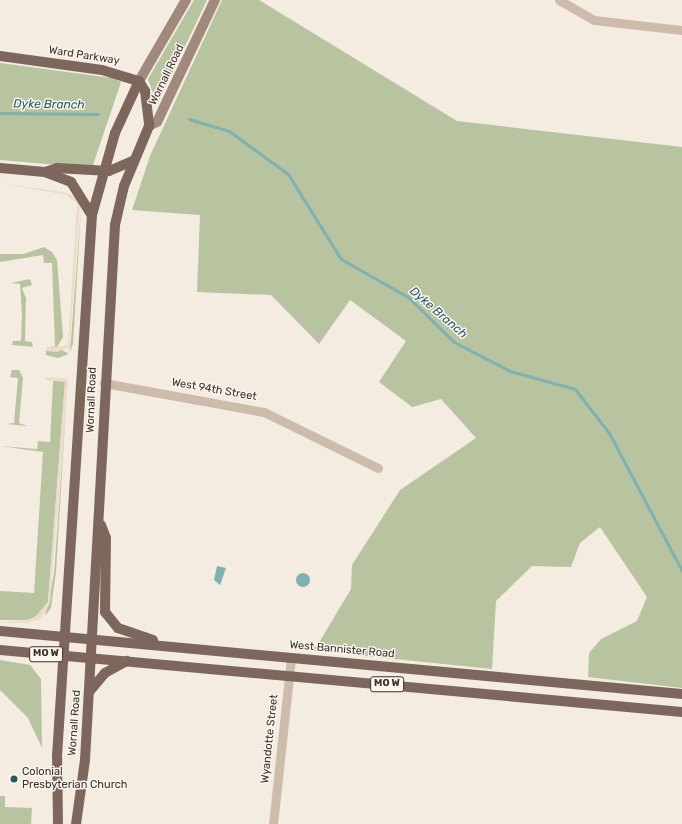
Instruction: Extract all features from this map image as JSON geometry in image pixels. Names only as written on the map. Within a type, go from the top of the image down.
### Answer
[{"type":"main road","name":"Wornall Road","points":[[58,824],[64,636],[92,215],[103,171],[115,133],[139,81],[186,0]]},
{"type":"main road","name":"Wornall Road","points":[[76,824],[93,639],[104,383],[115,225],[133,161],[149,126],[157,122],[216,0]]},
{"type":"main road","name":"Ward Parkway","points":[[0,56],[102,70],[139,81]]},
{"type":"main road","points":[[139,81],[146,91],[149,126]]},
{"type":"main road","points":[[45,172],[57,168],[103,171],[133,161]]},
{"type":"main road","points":[[0,168],[45,172],[71,182],[92,215]]},
{"type":"main road","points":[[99,520],[106,538],[105,612],[118,628],[176,646]]},
{"type":"main road","name":"West Bannister Road","points":[[0,631],[176,646],[682,694]]},
{"type":"main road","name":"MO W","points":[[0,650],[129,660],[682,712]]},
{"type":"main road","points":[[89,692],[105,673],[129,660]]},
{"type":"street","points":[[559,0],[586,17],[682,30]]},
{"type":"street","name":"West 94th Street","points":[[104,383],[264,412],[378,468]]},
{"type":"street","name":"Wyandotte Street","points":[[272,824],[291,657]]},
{"type":"green space","points":[[194,0],[207,0],[157,105],[148,79]]},
{"type":"green space","points":[[222,0],[259,0],[457,121],[682,147],[682,688],[588,677],[589,653],[601,639],[637,621],[647,597],[600,527],[580,543],[571,567],[532,566],[496,601],[492,669],[307,650],[317,646],[351,589],[352,565],[400,490],[476,438],[441,399],[412,407],[379,382],[406,341],[350,300],[319,344],[271,295],[197,292],[200,215],[132,210],[150,156]]},
{"type":"green space","points":[[0,63],[112,78],[121,82],[92,168],[0,160]]},
{"type":"green space","points":[[81,208],[73,344],[70,352]]},
{"type":"green space","points":[[44,247],[52,252],[57,260],[63,337],[56,349],[46,348],[55,346],[52,263],[44,263],[43,255],[0,262],[0,254],[24,254]]},
{"type":"green space","points":[[30,279],[32,285],[22,288],[26,298],[25,341],[32,342],[33,347],[12,345],[13,341],[21,341],[22,314],[20,284],[11,283]]},
{"type":"green space","points":[[60,349],[69,354],[58,358],[46,355],[46,351]]},
{"type":"green space","points":[[12,370],[19,370],[23,378],[19,423],[27,426],[6,424],[14,423],[18,378],[10,377]]},
{"type":"green space","points":[[53,381],[65,381],[48,602],[42,613],[29,620],[0,620],[0,591],[34,593],[43,452],[0,446],[37,449],[38,441],[50,442]]},
{"type":"green space","points":[[66,406],[56,572],[51,608],[45,616],[54,574]]},
{"type":"green space","points":[[0,660],[30,665],[41,679],[42,748],[28,718],[0,690]]},
{"type":"green space","points":[[0,796],[5,796],[5,807],[32,808],[31,824],[0,824]]},
{"type":"shaded area","points":[[0,183],[63,192],[74,196],[80,204],[69,354],[68,348],[57,352],[46,351],[46,348],[68,345],[77,203],[66,195]]},
{"type":"shaded area","points":[[44,377],[66,378],[68,381],[50,603],[41,619],[27,623],[0,622],[33,619],[48,602],[65,382],[46,380]]},
{"type":"water","points":[[217,566],[226,568],[220,585],[214,580]]},
{"type":"water","points":[[303,573],[308,575],[310,580],[308,585],[303,587],[298,585],[296,580],[298,575]]},
{"type":"waterway","name":"Dyke Branch","points":[[0,113],[98,114]]},
{"type":"waterway","name":"Dyke Branch","points":[[189,119],[229,131],[288,174],[341,259],[408,297],[454,342],[510,371],[575,389],[609,433],[682,571]]},
{"type":"place","name":"Colonial Presbyterian Church","points":[[14,779]]}]
